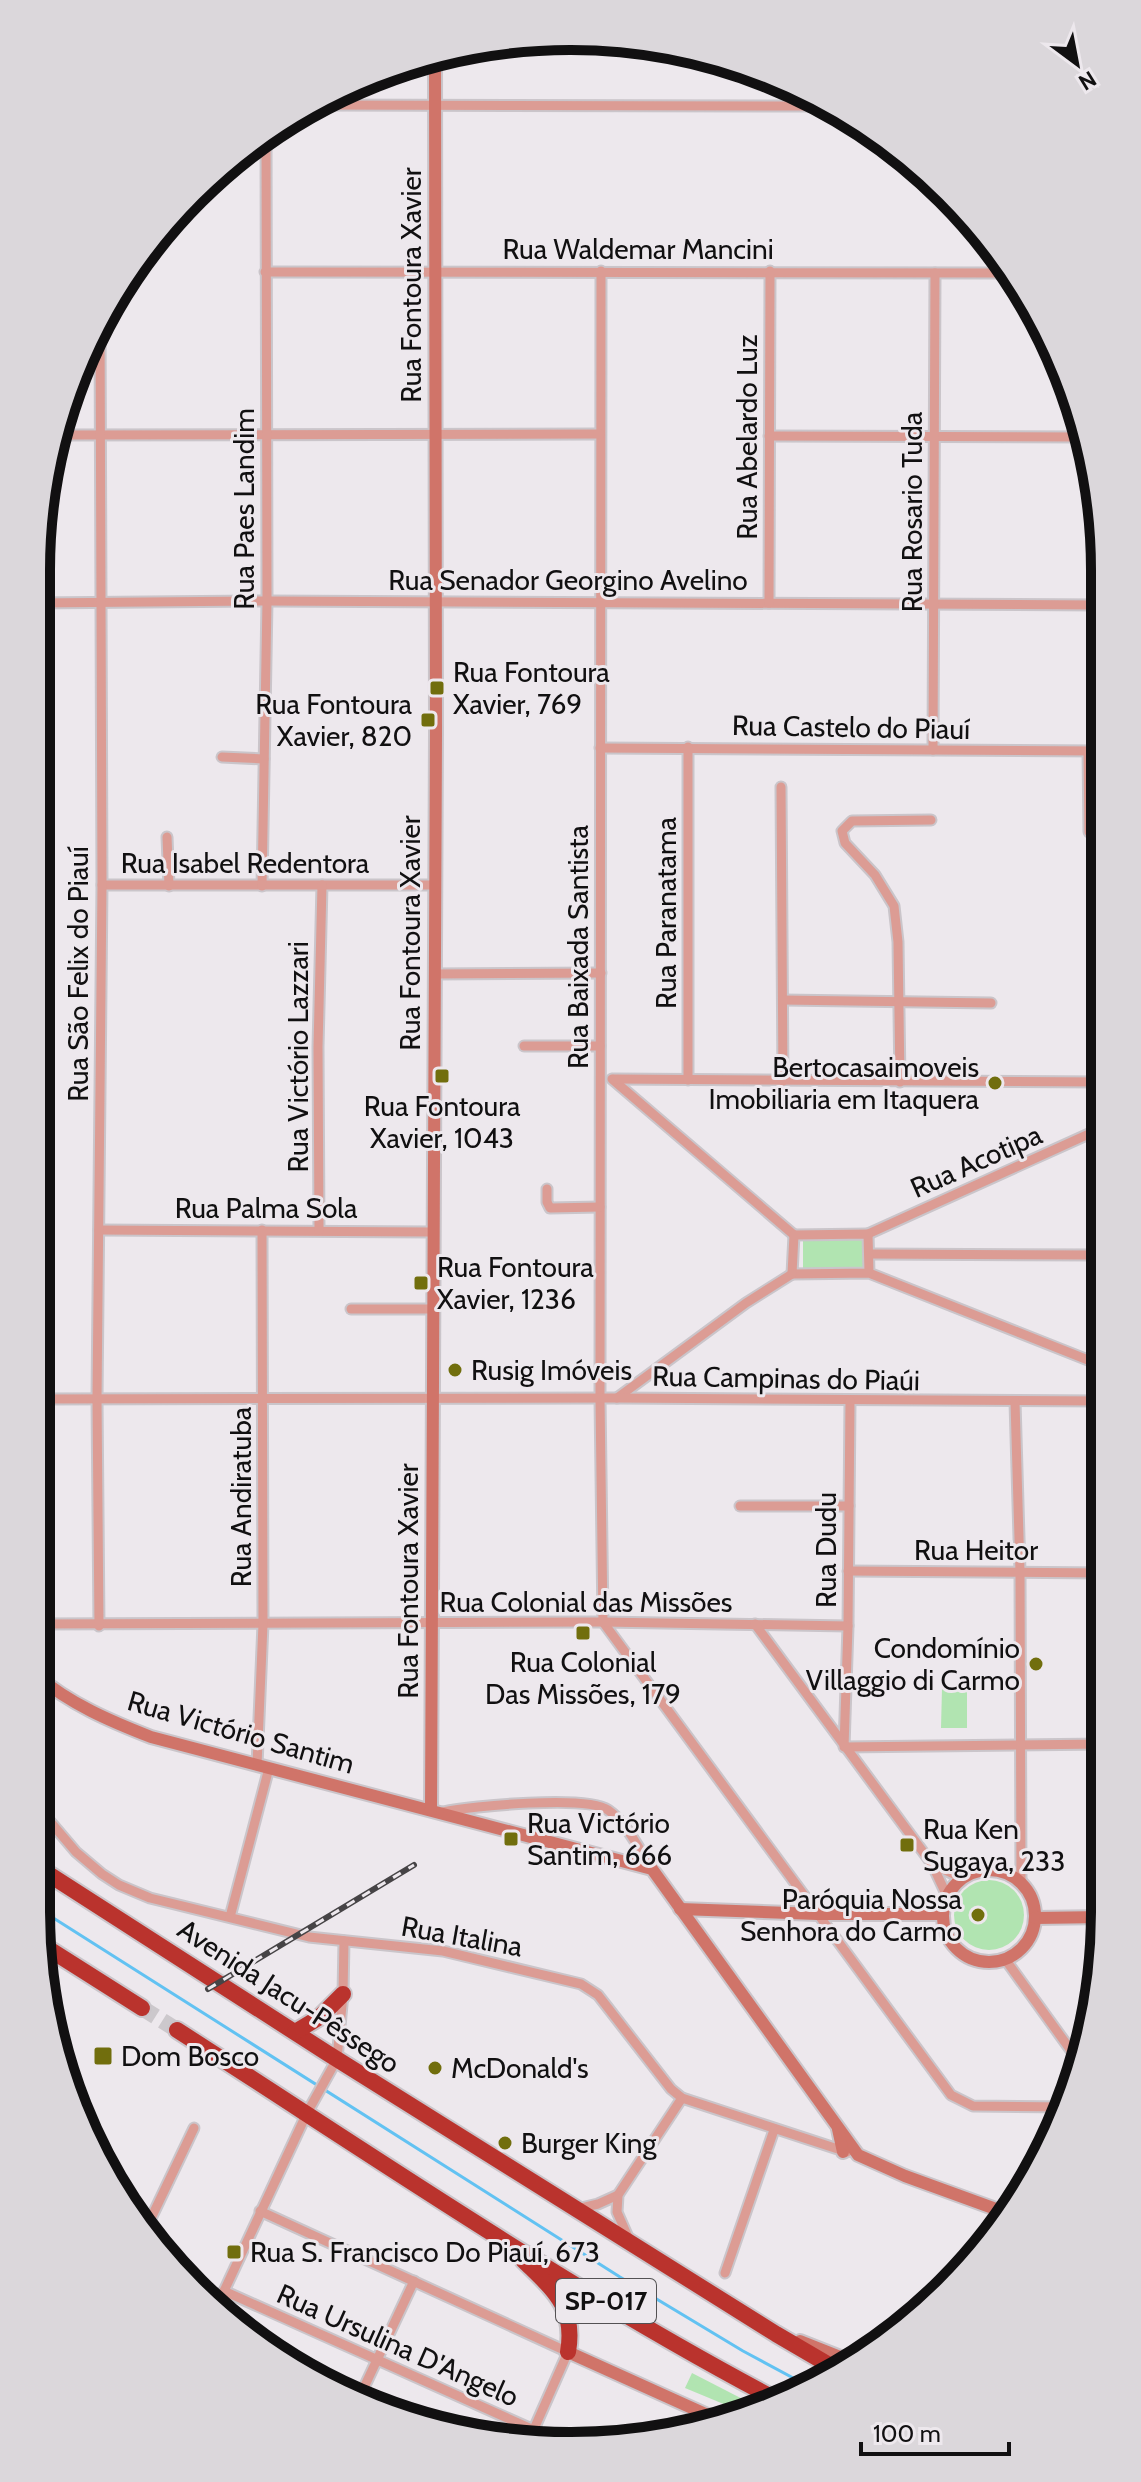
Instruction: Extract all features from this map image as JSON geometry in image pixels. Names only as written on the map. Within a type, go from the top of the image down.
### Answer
[{"type":"highway","name":"Avenida Jacu-Pêssego","points":[[50,1875],[295,2032],[335,2064],[827,2364]]},
{"type":"highway","points":[[51,1951],[142,2008]]},
{"type":"highway","points":[[295,2032],[320,2017],[343,1994]]},
{"type":"highway","name":"SP-017","points":[[177,2030],[310,2107],[507,2244],[766,2393]]},
{"type":"highway","points":[[507,2244],[560,2298],[570,2323],[568,2352]]},
{"type":"main road","name":"Rua Fontoura Xavier","points":[[435,68],[436,885],[431,1398],[436,1811]]},
{"type":"main road","name":"Rua Victório Santim","points":[[50,1685],[69,1699],[122,1726],[185,1747],[652,1869],[858,2155]]},
{"type":"main road","points":[[992,1870],[1008,1874],[1021,1883],[1033,1905],[1035,1918],[1026,1943],[1005,1959],[991,1962],[964,1955],[953,1945],[946,1933],[943,1914],[947,1896],[962,1878],[976,1871],[992,1870]]},
{"type":"main road","points":[[680,1909],[943,1914]]},
{"type":"main road","points":[[1035,1918],[1091,1917]]},
{"type":"main road","name":"Rua Victório Santim","points":[[837,2122],[843,2152]]},
{"type":"main road","points":[[858,2155],[905,2176],[997,2209]]},
{"type":"main road","points":[[776,2334],[840,2357]]},
{"type":"main road","points":[[568,2352],[705,2414]]},
{"type":"street","points":[[339,105],[805,106]]},
{"type":"street","name":"Rua Paes Landim","points":[[262,886],[267,601],[266,149]]},
{"type":"street","name":"Rua Baixada Santista","points":[[601,271],[600,1399],[603,1622]]},
{"type":"street","name":"Rua Abelardo Luz","points":[[769,603],[770,271]]},
{"type":"street","name":"Rua Waldemar Mancini","points":[[265,272],[997,273]]},
{"type":"street","name":"Rua Rosario Tuda","points":[[933,750],[935,273]]},
{"type":"street","name":"Rua São Felix do Piauí","points":[[99,1626],[97,1399],[102,885],[100,349]]},
{"type":"street","points":[[68,435],[600,434]]},
{"type":"street","points":[[769,436],[1073,437]]},
{"type":"street","name":"Rua Senador Georgino Avelino","points":[[50,603],[934,602],[1091,605]]},
{"type":"street","name":"Rua Paranatama","points":[[688,747],[688,1080]]},
{"type":"street","name":"Rua Castelo do Piauí","points":[[600,748],[1091,751]]},
{"type":"street","points":[[222,757],[264,759]]},
{"type":"street","points":[[781,787],[783,1081]]},
{"type":"street","points":[[1089,832],[1091,805]]},
{"type":"street","points":[[900,1082],[898,921],[894,906],[875,875],[845,843],[842,831],[852,821],[931,820]]},
{"type":"street","points":[[167,837],[169,886]]},
{"type":"street","name":"Rua Isabel Redentora","points":[[102,885],[436,885]]},
{"type":"street","name":"Rua Victório Lazzari","points":[[319,1230],[318,1047],[322,885]]},
{"type":"street","points":[[434,974],[601,973]]},
{"type":"street","points":[[783,1000],[991,1003]]},
{"type":"street","points":[[524,1046],[600,1046]]},
{"type":"street","points":[[600,1078],[1091,1082]]},
{"type":"street","points":[[614,1079],[794,1235],[868,1234],[869,1273]]},
{"type":"street","name":"Rua Acotipa","points":[[868,1234],[1091,1133]]},
{"type":"street","points":[[547,1189],[550,1208],[600,1207]]},
{"type":"street","name":"Rua Palma Sola","points":[[99,1230],[432,1232]]},
{"type":"street","name":"Rua Andiratuba","points":[[230,1917],[263,1766],[262,1230]]},
{"type":"street","points":[[792,1274],[794,1235]]},
{"type":"street","points":[[869,1254],[1091,1255]]},
{"type":"street","points":[[617,1398],[746,1303],[792,1274],[869,1273],[1091,1361]]},
{"type":"street","points":[[351,1309],[432,1309]]},
{"type":"street","name":"Rua Campinas do Piaúi","points":[[50,1399],[1091,1401]]},
{"type":"street","name":"Rua Dudu","points":[[844,1747],[850,1401]]},
{"type":"street","points":[[1015,1402],[1020,1572],[1021,1883]]},
{"type":"street","points":[[740,1506],[849,1506]]},
{"type":"street","name":"Rua Heitor","points":[[848,1571],[1091,1573]]},
{"type":"street","points":[[603,1622],[951,2095],[973,2106],[1053,2107]]},
{"type":"street","name":"Rua Colonial das Missões","points":[[50,1624],[603,1622],[848,1626]]},
{"type":"street","points":[[755,1624],[932,1864],[947,1896]]},
{"type":"street","points":[[844,1747],[1091,1744]]},
{"type":"street","name":"Rua Victório Santim","points":[[436,1811],[526,1804],[605,1808],[616,1817],[652,1869]]},
{"type":"street","name":"Rua Italina","points":[[50,1821],[76,1852],[119,1885],[150,1898],[309,1937],[417,1947],[463,1955],[591,1989],[671,2089],[682,2098],[858,2155]]},
{"type":"street","points":[[932,1864],[962,1878]]},
{"type":"street","points":[[221,2297],[310,2107],[335,2064],[343,1994],[344,1941]]},
{"type":"street","points":[[1005,1959],[1071,2051]]},
{"type":"street","points":[[631,2243],[616,2208],[618,2195],[682,2098]]},
{"type":"street","points":[[151,2218],[194,2128]]},
{"type":"street","points":[[725,2273],[774,2130]]},
{"type":"street","points":[[577,2209],[618,2195]]},
{"type":"street","points":[[260,2211],[568,2352],[533,2431]]},
{"type":"street","points":[[364,2389],[414,2281]]},
{"type":"street","name":"Rua Ursulina D'Angelo","points":[[224,2291],[378,2359],[524,2430]]},
{"type":"green space","points":[[803,1238],[864,1238],[864,1272],[803,1271]]},
{"type":"green space","points":[[942,1688],[967,1688],[967,1728],[941,1728]]},
{"type":"green space","points":[[996,1880],[1018,1895],[1024,1915],[1022,1929],[1014,1940],[1003,1948],[982,1950],[964,1940],[956,1929],[954,1908],[964,1890],[975,1882]]},
{"type":"green space","points":[[692,2373],[746,2401],[726,2405],[685,2388]]},
{"type":"waterway","points":[[50,1916],[620,2277],[797,2380]]},
{"type":"tunnel","points":[[142,2008],[177,2030]]},
{"type":"railway","points":[[208,1989],[414,1865]]},
{"type":"place","name":"Rua Fontoura Xavier, 769","points":[[437,688]]},
{"type":"place","name":"Rua Fontoura Xavier, 820","points":[[428,720]]},
{"type":"place","name":"Rua Fontoura Xavier, 1043","points":[[442,1076]]},
{"type":"place","name":"Bertocasaimoveis Imobiliaria em Itaquera","points":[[995,1083]]},
{"type":"place","name":"Rua Fontoura Xavier, 1236","points":[[421,1283]]},
{"type":"place","name":"Rusig Imóveis","points":[[455,1370]]},
{"type":"place","name":"Rua Colonial Das Missões, 179","points":[[583,1633]]},
{"type":"place","name":"Condomínio Villaggio di Carmo","points":[[1036,1664]]},
{"type":"place","name":"Rua Victório Santim, 666","points":[[511,1839]]},
{"type":"place","name":"Rua Ken Sugaya, 233","points":[[907,1845]]},
{"type":"place","name":"Paróquia Nossa Senhora do Carmo","points":[[978,1915]]},
{"type":"place","name":"Dom Bosco","points":[[103,2056]]},
{"type":"place","name":"McDonald's","points":[[435,2068]]},
{"type":"place","name":"Burger King","points":[[505,2143]]},
{"type":"place","name":"Rua S. Francisco Do Piauí, 673","points":[[234,2252]]}]
